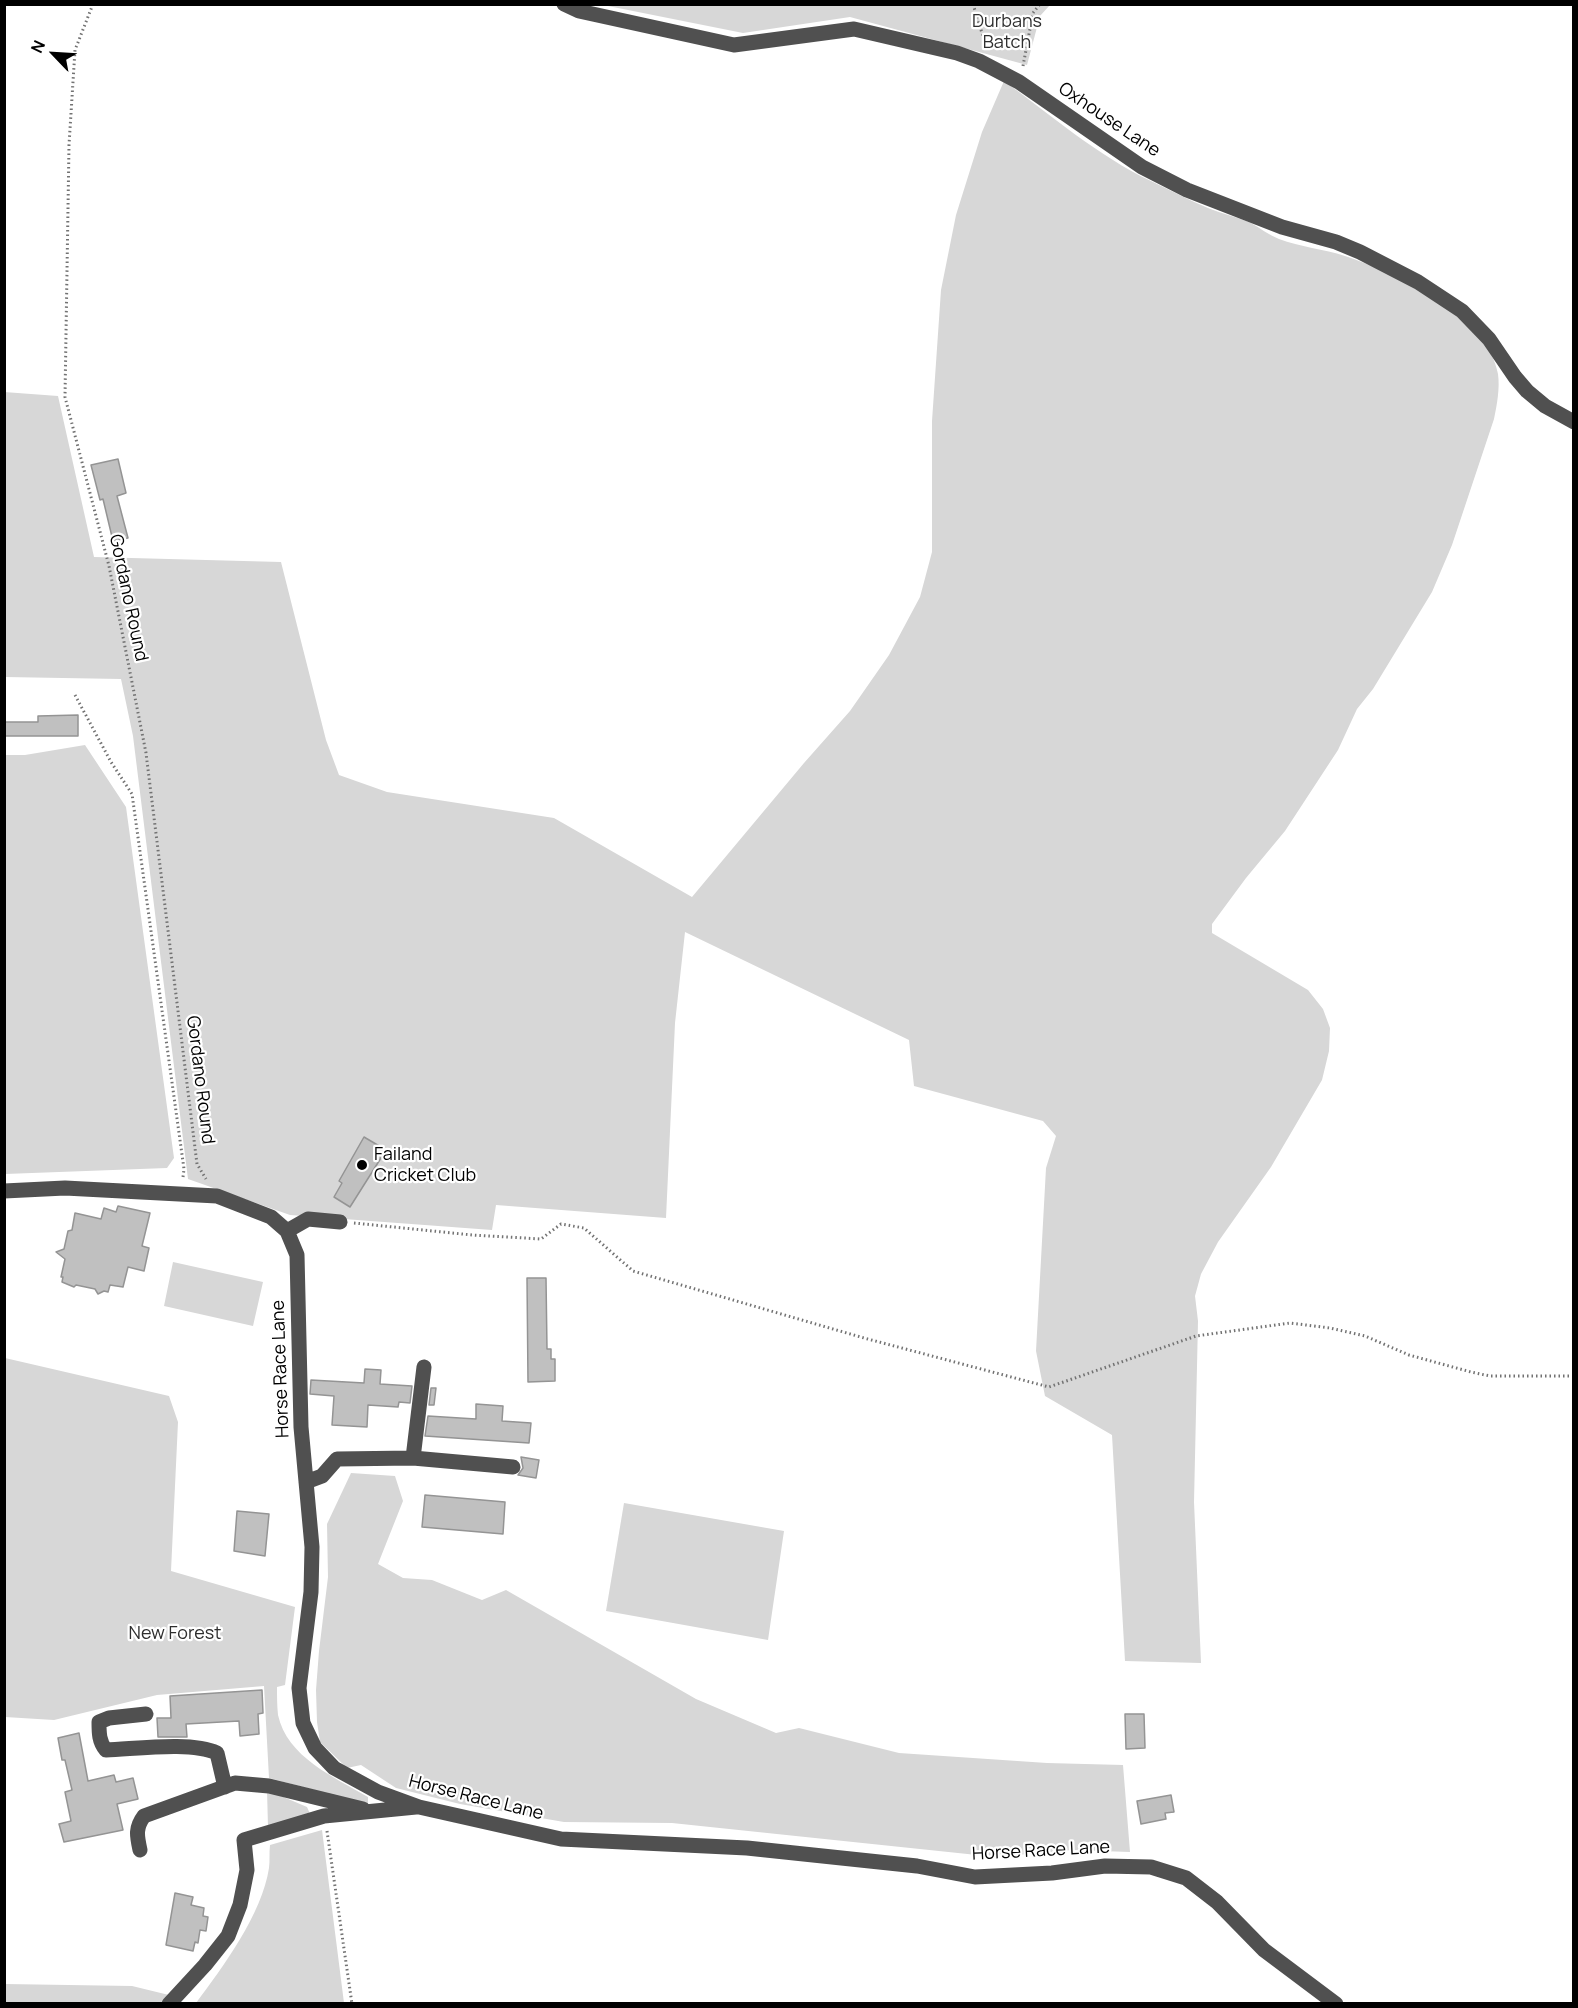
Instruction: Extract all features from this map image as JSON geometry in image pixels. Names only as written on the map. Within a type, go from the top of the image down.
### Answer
[{"type":"street","name":"Oxhouse Lane","points":[[564,4],[579,11],[734,45],[854,28],[957,53],[996,69],[1019,82],[1091,134],[1142,167],[1178,186],[1282,227],[1335,242],[1360,252],[1434,292],[1462,311],[1477,325],[1527,391],[1545,406],[1574,422]]},
{"type":"street","points":[[4,1191],[65,1188],[217,1196],[271,1217],[287,1231],[308,1220],[340,1222]]},
{"type":"street","name":"Horse Race Lane","points":[[287,1231],[297,1255],[301,1427],[312,1547],[311,1592],[299,1688],[303,1723],[315,1748],[334,1767],[378,1792],[418,1807],[561,1839],[768,1850],[917,1866],[975,1876],[1052,1873],[1105,1866],[1152,1867],[1186,1878],[1217,1902],[1264,1950],[1336,2004]]},
{"type":"street","points":[[413,1458],[424,1367]]},
{"type":"street","points":[[306,1482],[322,1476],[337,1459],[413,1458],[513,1467]]},
{"type":"street","points":[[146,1714],[109,1718],[99,1722],[102,1745],[106,1750],[184,1747],[207,1749],[217,1753],[225,1786]]},
{"type":"street","points":[[140,1850],[136,1834],[144,1816],[235,1783],[269,1786],[375,1812]]},
{"type":"street","points":[[169,2004],[228,1936],[240,1905],[247,1870],[244,1840],[324,1816],[418,1807]]},
{"type":"path","name":"Gordano Round","points":[[93,4],[75,50],[74,62],[69,145],[64,397],[109,566],[146,753],[197,1164],[217,1196]]},
{"type":"path","points":[[973,4],[980,34],[996,69]]},
{"type":"path","points":[[1019,82],[1033,13],[1041,4]]},
{"type":"path","points":[[75,695],[111,762],[132,794],[184,1168],[182,1194]]},
{"type":"path","points":[[340,1222],[472,1235],[541,1239],[561,1224],[584,1228],[633,1271],[864,1338],[1049,1387],[1196,1336],[1290,1323],[1330,1328],[1365,1336],[1409,1355],[1490,1376],[1574,1376]]},
{"type":"path","points":[[324,1816],[352,2004]]},
{"type":"green space","name":"Durbans Batch","points":[[603,5],[1050,5],[1040,16],[1027,65],[850,17],[743,33]]},
{"type":"green space","points":[[1004,81],[1075,134],[1131,171],[1208,208],[1251,223],[1279,239],[1365,263],[1436,300],[1477,334],[1491,354],[1498,374],[1494,419],[1452,545],[1432,592],[1373,689],[1357,709],[1338,750],[1285,831],[1212,924],[1212,933],[1308,990],[1323,1009],[1330,1028],[1329,1051],[1322,1080],[1271,1167],[1218,1242],[1201,1274],[1195,1296],[1198,1321],[1194,1502],[1201,1663],[1125,1661],[1112,1435],[1045,1396],[1036,1351],[1046,1168],[1056,1136],[1043,1121],[914,1086],[909,1040],[685,932],[675,1023],[666,1218],[496,1205],[492,1230],[290,1215],[188,1179],[133,736],[121,679],[5,677],[4,392],[58,396],[94,557],[281,562],[326,740],[339,775],[387,792],[554,818],[692,897],[850,711],[889,655],[920,597],[932,552],[932,421],[941,290],[956,215],[982,132]]},
{"type":"green space","points":[[85,745],[126,807],[174,1158],[167,1168],[5,1174],[5,755],[25,755]]},
{"type":"green space","points":[[173,1262],[263,1282],[253,1326],[164,1306]]},
{"type":"green space","name":"New Forest","points":[[5,1358],[169,1396],[178,1422],[171,1571],[295,1607],[285,1685],[277,1687],[278,1715],[283,1730],[301,1754],[327,1773],[368,1797],[368,1804],[269,1778],[264,1686],[157,1695],[54,1720],[5,1717]]},
{"type":"green space","points":[[351,1473],[395,1476],[403,1501],[378,1564],[403,1578],[432,1580],[482,1600],[506,1590],[696,1699],[776,1733],[799,1728],[899,1753],[1047,1763],[1123,1765],[1130,1852],[1072,1850],[996,1857],[672,1823],[564,1822],[460,1804],[396,1788],[361,1765],[347,1768],[320,1742],[316,1690],[328,1577],[327,1524]]},
{"type":"green space","points":[[624,1503],[784,1531],[768,1640],[606,1611]]},
{"type":"green space","points":[[267,1790],[307,1807],[311,1816],[268,1827]]},
{"type":"green space","points":[[322,1830],[344,2003],[196,2003],[218,1973],[250,1921],[265,1886],[270,1845]]},
{"type":"green space","points":[[5,1984],[132,1986],[169,1995],[162,2003],[5,2004]]},
{"type":"building","points":[[118,459],[126,493],[117,496],[128,538],[113,541],[103,499],[100,500],[91,465]]},
{"type":"building","points":[[78,715],[78,736],[4,736],[4,722],[38,722],[38,716]]},
{"type":"building","name":"Failand Cricket Club","points":[[364,1137],[386,1150],[350,1207],[334,1197],[342,1183],[339,1181]]},
{"type":"building","points":[[118,1206],[150,1213],[142,1246],[149,1248],[144,1271],[128,1267],[123,1287],[110,1285],[108,1292],[98,1294],[95,1289],[76,1285],[74,1287],[62,1282],[65,1259],[56,1252],[64,1249],[68,1231],[72,1230],[75,1213],[101,1219],[104,1208],[116,1212]]},
{"type":"building","points":[[527,1278],[546,1278],[547,1349],[551,1349],[551,1359],[555,1359],[555,1381],[528,1382]]},
{"type":"building","points":[[365,1369],[381,1370],[380,1384],[412,1386],[410,1403],[399,1402],[398,1407],[368,1405],[367,1427],[332,1425],[334,1396],[310,1394],[311,1380],[364,1383]]},
{"type":"building","points":[[431,1388],[436,1388],[434,1405],[429,1405]]},
{"type":"building","points":[[476,1404],[503,1406],[502,1421],[531,1423],[529,1443],[425,1436],[428,1416],[476,1419]]},
{"type":"building","points":[[521,1457],[539,1460],[536,1478],[518,1475],[523,1468]]},
{"type":"building","points":[[425,1495],[505,1502],[503,1534],[422,1527]]},
{"type":"building","points":[[237,1511],[269,1514],[265,1556],[234,1551]]},
{"type":"building","points":[[262,1690],[263,1713],[258,1714],[259,1734],[240,1736],[239,1721],[186,1724],[187,1737],[158,1737],[157,1718],[171,1718],[170,1696]]},
{"type":"building","points":[[1125,1714],[1144,1714],[1145,1748],[1126,1749]]},
{"type":"building","points":[[79,1733],[88,1781],[114,1775],[116,1782],[133,1778],[138,1799],[117,1804],[123,1830],[64,1842],[59,1824],[71,1821],[65,1792],[72,1790],[65,1760],[62,1760],[58,1738]]},
{"type":"building","points":[[1171,1795],[1174,1812],[1165,1813],[1166,1819],[1141,1824],[1137,1801]]},
{"type":"building","points":[[175,1893],[193,1897],[191,1905],[204,1908],[203,1916],[208,1917],[206,1931],[200,1930],[198,1943],[195,1942],[193,1951],[166,1945]]},
{"type":"place","name":"Failand Cricket Club","points":[[362,1165]]}]
